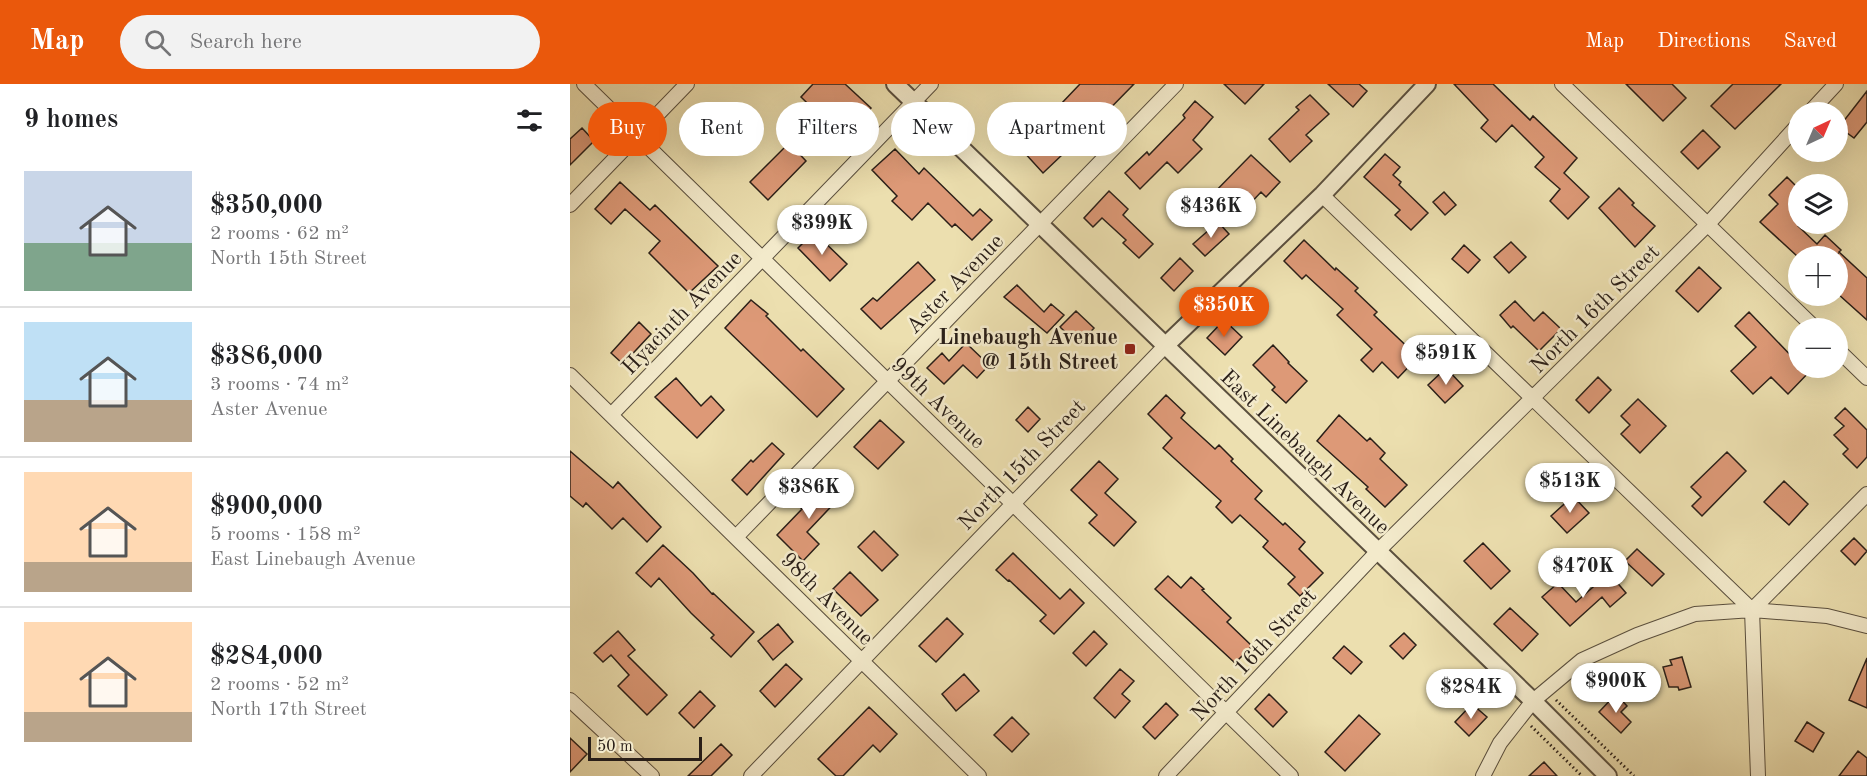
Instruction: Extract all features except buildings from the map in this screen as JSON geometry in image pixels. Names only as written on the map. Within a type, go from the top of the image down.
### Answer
[{"type":"street","name":"99th Avenue","points":[[584,84],[603,102]]},
{"type":"street","points":[[667,105],[687,84]]},
{"type":"street","name":"East Linebaugh Avenue","points":[[895,84],[913,102]]},
{"type":"street","name":"Hyacinth Avenue","points":[[913,102],[931,84]]},
{"type":"street","name":"Aster Avenue","points":[[736,537],[1176,84]]},
{"type":"street","name":"North 15th Street","points":[[751,776],[1165,346],[1322,195],[1428,84]]},
{"type":"street","points":[[1562,84],[1805,318]]},
{"type":"street","points":[[1819,102],[1836,84]]},
{"type":"street","name":"Hyacinth Avenue","points":[[612,414],[891,125]]},
{"type":"street","name":"North 16th Street","points":[[1166,776],[1378,551],[1707,224],[1788,136]]},
{"type":"street","points":[[570,205],[618,156]]},
{"type":"street","name":"99th Avenue","points":[[658,156],[1290,776]]},
{"type":"street","name":"East Linebaugh Avenue","points":[[969,156],[1608,776]]},
{"type":"street","points":[[1322,195],[1752,610],[1758,776]]},
{"type":"street","points":[[1848,360],[1867,378]]},
{"type":"street","name":"98th Avenue","points":[[570,375],[979,776]]},
{"type":"street","points":[[1752,610],[1867,494]]},
{"type":"street","points":[[1483,776],[1500,743],[1533,701],[1582,660],[1637,635],[1695,614],[1752,610],[1827,616],[1867,626]]},
{"type":"street","points":[[570,700],[652,776]]},
{"type":"path","points":[[1546,690],[1634,776]]},
{"type":"path","points":[[1520,717],[1581,776]]},
{"type":"place","name":"Linebaugh Avenue @ 15th Street","points":[[1130,349]]}]
